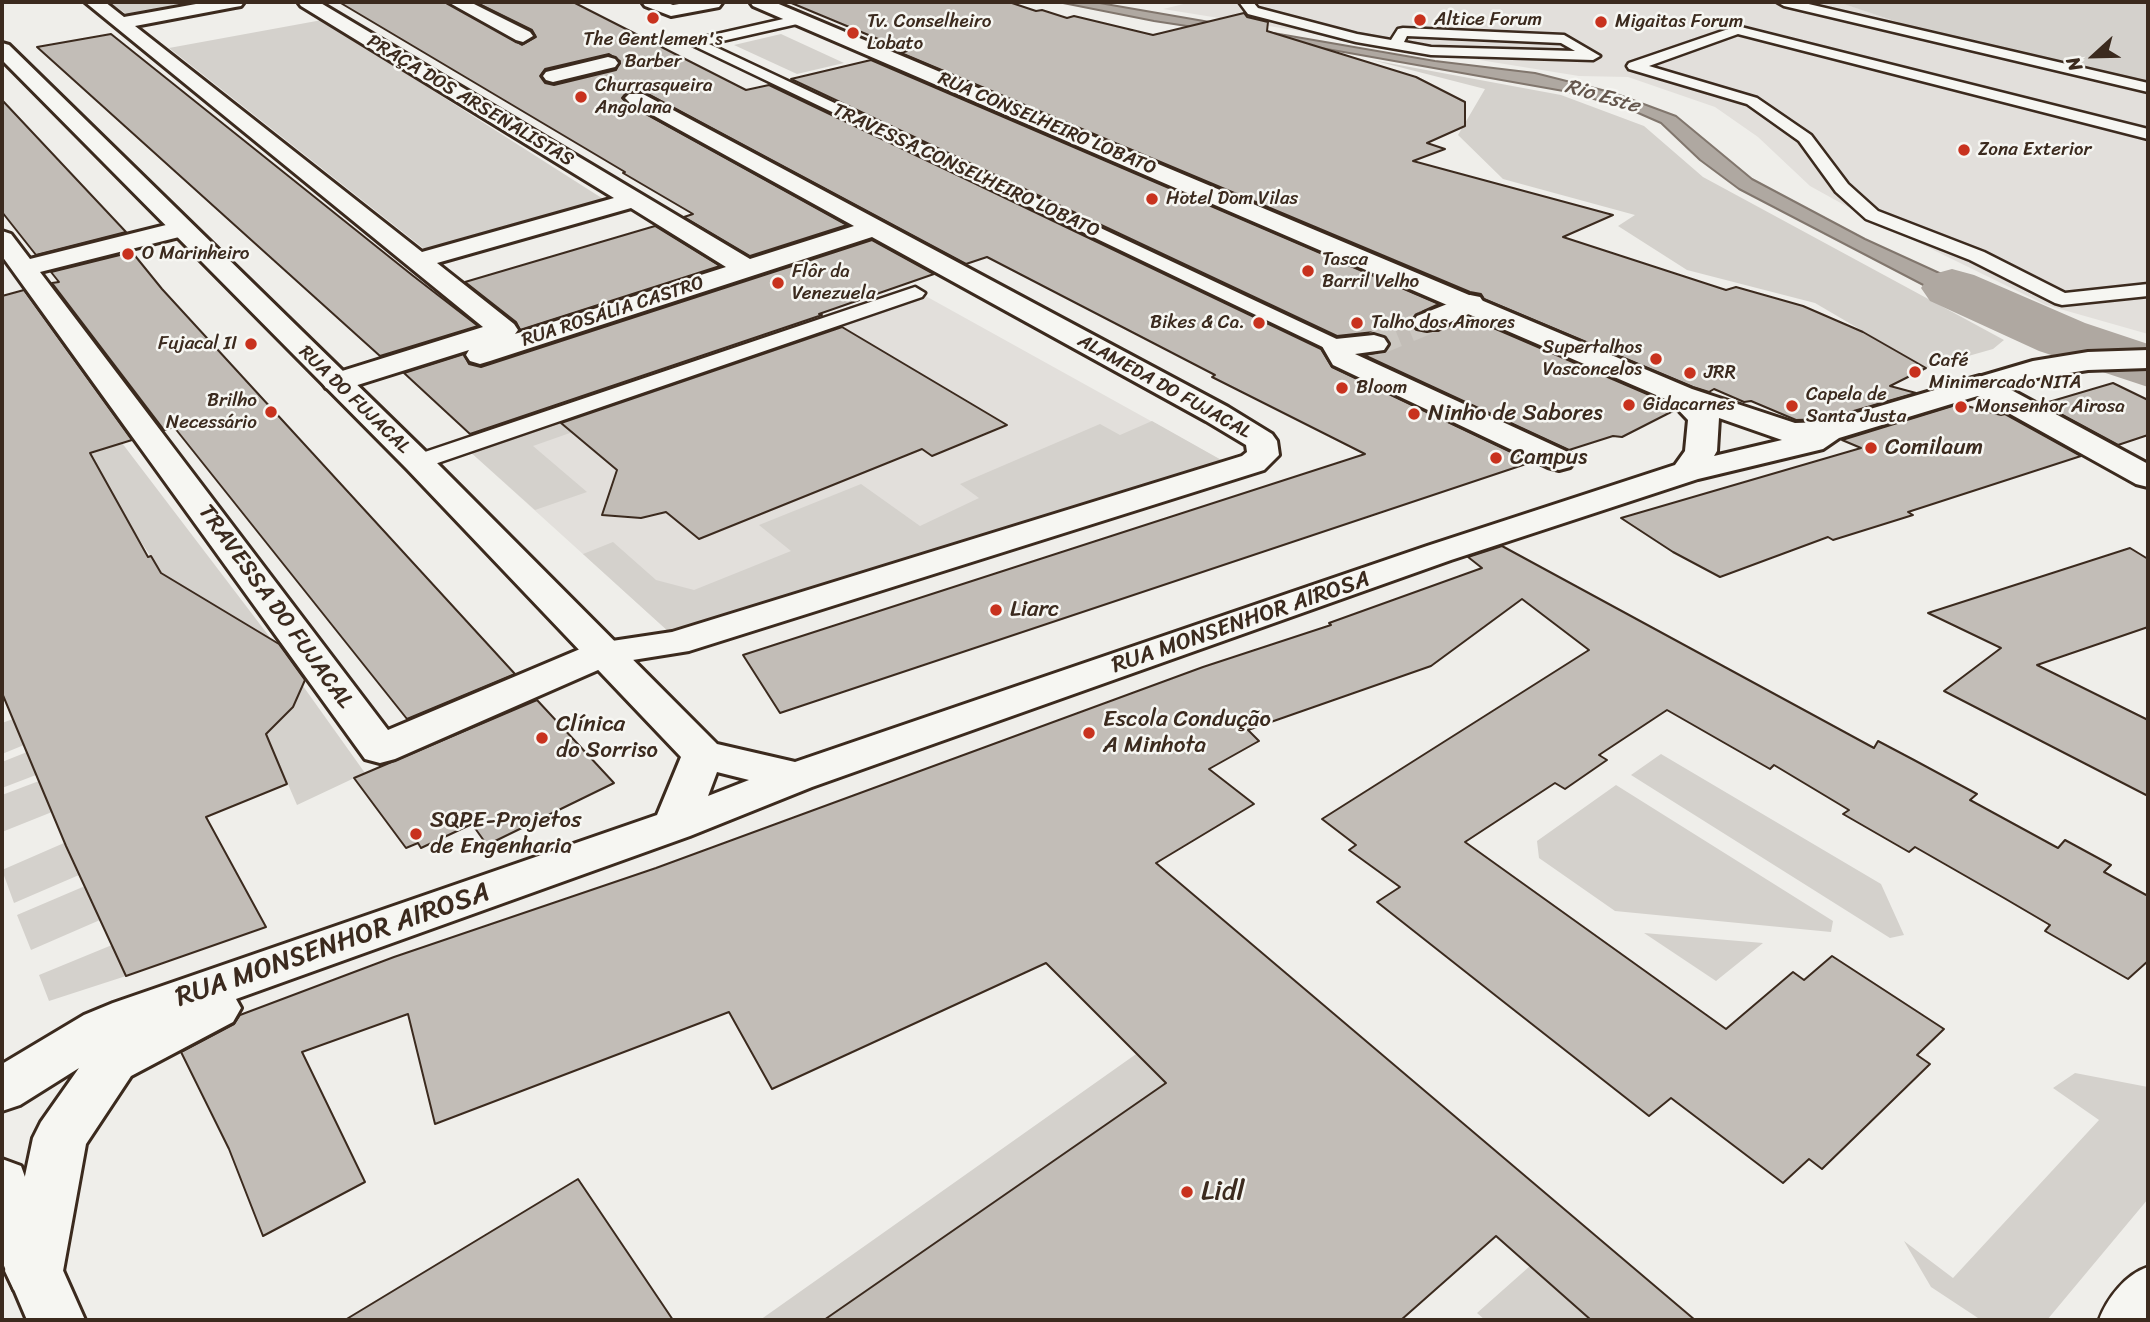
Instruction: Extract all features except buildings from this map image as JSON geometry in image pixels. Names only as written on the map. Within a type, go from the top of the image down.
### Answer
[{"type":"street","points":[[94,2],[504,330],[344,389]]},
{"type":"street","points":[[120,23],[235,2]]},
{"type":"street","name":"PRAÇA DOS ARSENALISTAS","points":[[307,2],[748,269]]},
{"type":"street","points":[[457,2],[523,36]]},
{"type":"street","points":[[651,2],[671,11],[713,3]]},
{"type":"street","name":"RUA CONSELHEIRO LOBATO","points":[[759,2],[1470,303],[1681,396],[1793,433],[1828,431]]},
{"type":"street","name":"RUA DO FUJACAL","points":[[2,49],[418,462],[606,652],[703,755]]},
{"type":"street","points":[[553,76],[608,63]]},
{"type":"street","name":"ALAMEDA DO FUJACAL","points":[[606,652],[676,643],[1253,463],[1263,455],[1261,442],[1236,425],[636,98]]},
{"type":"street","points":[[417,261],[633,200]]},
{"type":"street","name":"RUA ROSÁLIA CASTRO","points":[[344,389],[748,269],[874,228]]},
{"type":"street","points":[[24,268],[182,229]]},
{"type":"street","name":"TRAVESSA DO FUJACAL","points":[[2,239],[380,749],[606,652]]},
{"type":"street","points":[[1427,322],[1470,303]]},
{"type":"street","name":"TRAVESSA CONSELHEIRO LOBATO","points":[[1374,344],[1336,346],[1343,359],[1559,460]]},
{"type":"street","points":[[1828,431],[2033,370],[2105,361],[2148,359]]},
{"type":"street","points":[[1980,385],[2148,477]]},
{"type":"street","points":[[1681,396],[1704,418],[1701,451],[1687,472]]},
{"type":"street","name":"RUA MONSENHOR AIROSA","points":[[2,1090],[102,1029],[675,825],[797,777],[1439,553],[1687,472],[1812,442],[1828,431]]},
{"type":"street","points":[[675,825],[703,755],[797,777]]},
{"type":"street","points":[[34,1270],[60,1138],[113,1061],[348,940]]},
{"type":"street","points":[[2,1183],[13,1221],[56,1320]]},
{"type":"lane","points":[[1245,2],[1253,11],[1356,38],[1395,45],[1431,51],[1593,56],[1564,39],[1403,32],[1395,45]]},
{"type":"lane","points":[[1784,2],[2148,88]]},
{"type":"lane","name":"TRAVESSA CONSELHEIRO LOBATO","points":[[801,19],[695,43],[1336,346]]},
{"type":"lane","points":[[2148,134],[1737,30],[1634,66],[1752,101],[1805,138],[1842,187],[1872,215],[1977,256],[2062,299],[2148,290]]},
{"type":"lane","points":[[418,462],[915,293]]},
{"type":"lane","points":[[2120,1320],[2148,1286]]},
{"type":"shaded area","points":[[219,2],[147,15],[128,15],[110,3]]},
{"type":"shaded area","name":"Zona Exterior","points":[[1192,2],[1839,2],[1918,29],[2148,82],[2148,334],[2046,305],[1866,217],[1810,186],[1758,137],[1715,107],[1628,77],[1579,76],[1163,9]]},
{"type":"shaded area","points":[[1838,2],[2148,2],[2148,82],[1918,29]]},
{"type":"shaded area","points":[[322,20],[608,202],[428,252],[169,48]]},
{"type":"shaded area","points":[[781,34],[844,63],[797,74],[734,45]]},
{"type":"shaded area","points":[[1372,60],[1561,95],[1644,126],[1703,177],[2004,340],[1993,349],[1926,368],[1815,303],[1687,270],[1618,226],[1635,215],[1503,179],[1458,135],[1485,89]]},
{"type":"shaded area","points":[[922,294],[1223,461],[669,632],[467,449]]},
{"type":"shaded area","points":[[728,360],[765,389],[689,391],[533,446],[587,492],[535,510],[467,449]]},
{"type":"shaded area","points":[[1152,421],[1223,461],[669,632],[583,554],[613,542],[656,580],[694,590],[791,551],[759,525],[861,484],[920,526],[979,498],[960,484],[1100,424],[1120,435]]},
{"type":"shaded area","points":[[122,443],[294,669],[252,628],[165,578],[83,455]]},
{"type":"shaded area","points":[[303,686],[365,773],[297,805],[271,745],[259,741],[293,707]]},
{"type":"shaded area","points":[[13,719],[24,745],[2,754],[2,723]]},
{"type":"shaded area","points":[[27,752],[36,775],[2,788],[2,762]]},
{"type":"shaded area","points":[[1661,754],[1881,884],[1904,935],[1890,938],[1631,775]]},
{"type":"shaded area","points":[[39,781],[52,812],[2,832],[2,795]]},
{"type":"shaded area","points":[[1616,785],[1833,921],[1831,932],[1615,911],[1539,858],[1537,841]]},
{"type":"shaded area","points":[[64,843],[79,875],[14,903],[2,870]]},
{"type":"shaded area","points":[[85,886],[100,920],[31,950],[17,915]]},
{"type":"shaded area","points":[[1644,933],[1763,943],[1716,981]]},
{"type":"shaded area","points":[[112,945],[126,976],[49,1001],[39,975]]},
{"type":"shaded area","points":[[1221,994],[1209,1053],[824,1320],[760,1320]]},
{"type":"shaded area","points":[[2075,1073],[2148,1087],[2148,1199],[2047,1320],[1981,1320],[1931,1287],[1904,1241],[1953,1278],[2099,1120],[2053,1088]]},
{"type":"shaded area","points":[[1530,1266],[1591,1320],[1485,1320],[1477,1313]]},
{"type":"water","points":[[1058,2],[1094,2],[1435,61],[1535,73],[1614,93],[1676,116],[1752,179],[1865,239],[2005,303],[2097,335],[2027,339],[1739,189],[1700,160],[1661,123],[1629,109],[1569,92]]},
{"type":"waterway","name":"Rio Este","points":[[1952,288],[2062,337],[2148,367]]},
{"type":"tunnel","points":[[1374,344],[1427,322]]},
{"type":"place","name":"The Gentlemen's Barber","points":[[653,18]]},
{"type":"place","name":"Altice Forum","points":[[1420,20]]},
{"type":"place","name":"Migaitas Forum","points":[[1601,22]]},
{"type":"place","name":"Tv. Conselheiro Lobato","points":[[853,33]]},
{"type":"place","name":"Churrasqueira Angolana","points":[[581,97]]},
{"type":"place","name":"Zona Exterior","points":[[1964,150]]},
{"type":"place","name":"Hotel Dom Vilas","points":[[1152,199]]},
{"type":"place","name":"O Marinheiro","points":[[128,254]]},
{"type":"place","name":"Tasca Barril Velho","points":[[1308,271]]},
{"type":"place","name":"Flôr da Venezuela","points":[[778,283]]},
{"type":"place","name":"Bikes & Ca.","points":[[1259,323]]},
{"type":"place","name":"Talho dos Amores","points":[[1357,323]]},
{"type":"place","name":"Fujacal II","points":[[251,344]]},
{"type":"place","name":"Supertalhos Vasconcelos","points":[[1656,359]]},
{"type":"place","name":"Café Minimercado NITA","points":[[1915,372]]},
{"type":"place","name":"JRR","points":[[1690,373]]},
{"type":"place","name":"Bloom","points":[[1342,388]]},
{"type":"place","name":"Gidacarnes","points":[[1629,405]]},
{"type":"place","name":"Capela de Santa Justa","points":[[1792,406]]},
{"type":"place","name":"Monsenhor Airosa","points":[[1961,407]]},
{"type":"place","name":"Brilho Necessário","points":[[271,412]]},
{"type":"place","name":"Ninho de Sabores","points":[[1414,414]]},
{"type":"place","name":"Comilaum","points":[[1871,448]]},
{"type":"place","name":"Campus","points":[[1496,458]]},
{"type":"place","name":"Liarc","points":[[996,610]]},
{"type":"place","name":"Escola Condução A Minhota","points":[[1089,733]]},
{"type":"place","name":"Clínica do Sorriso","points":[[542,738]]},
{"type":"place","name":"SQPE-Projetos de Engenharia","points":[[416,834]]},
{"type":"place","name":"Lidl","points":[[1187,1192]]}]
